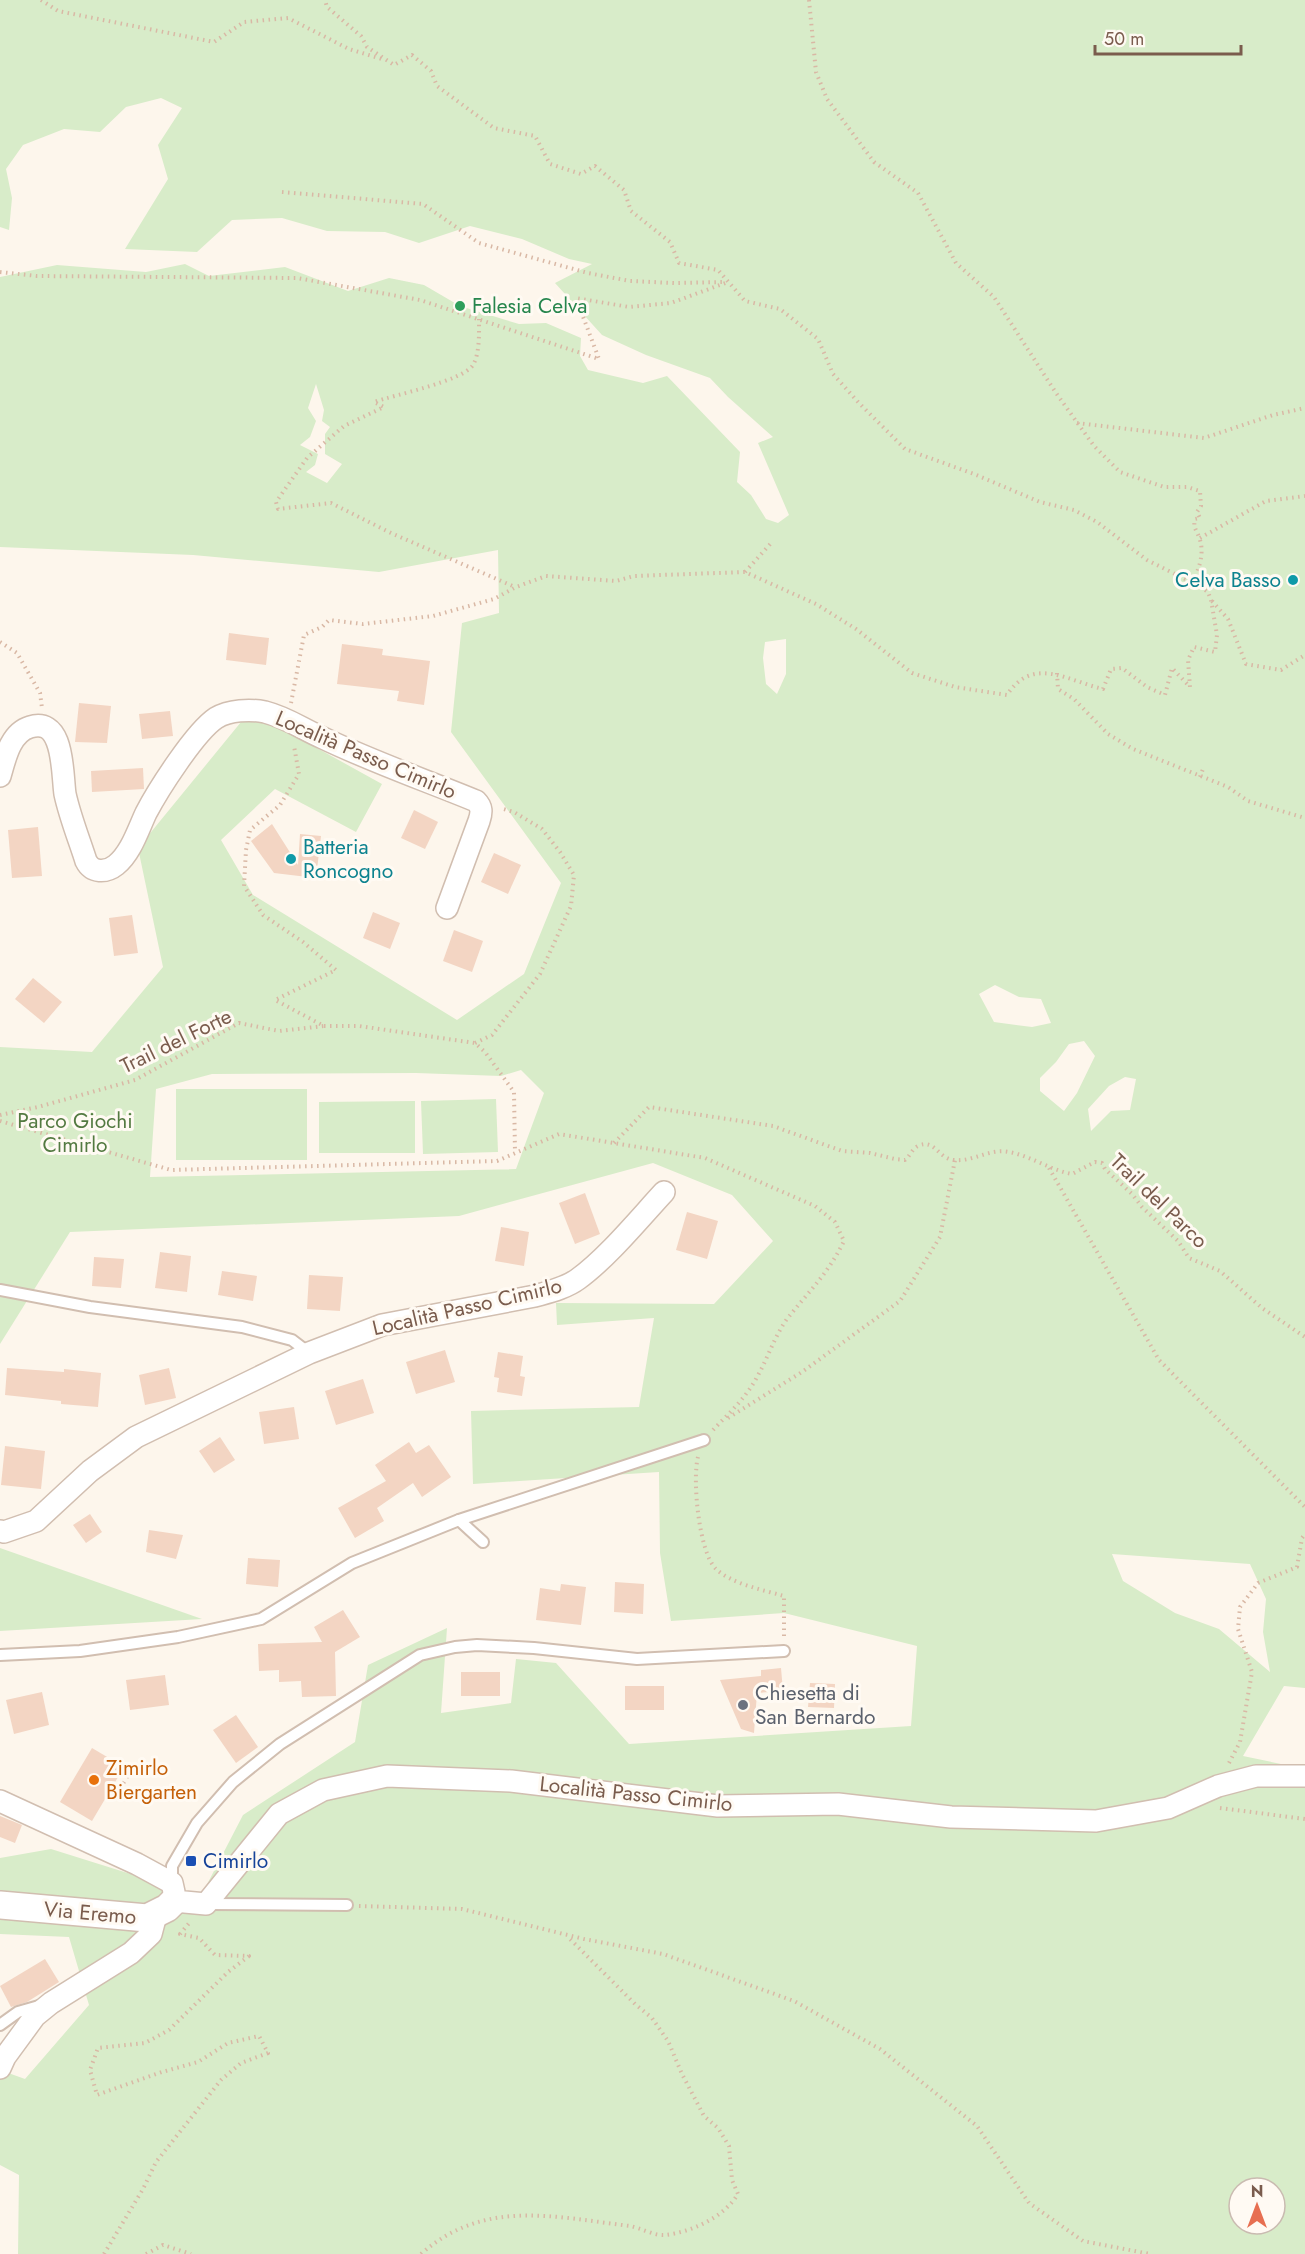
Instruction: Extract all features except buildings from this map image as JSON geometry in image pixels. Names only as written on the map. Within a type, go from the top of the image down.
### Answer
[{"type":"street","name":"Località Passo Cimirlo","points":[[46,727],[53,734],[62,758],[65,794],[90,868],[97,871],[116,866],[125,855],[152,800],[203,728],[219,717],[237,711],[262,712],[289,719],[323,738],[476,801],[482,813],[447,908]]},
{"type":"street","points":[[0,776],[7,753],[16,736],[26,728],[36,725],[46,727]]},
{"type":"street","name":"Località Passo Cimirlo","points":[[0,1532],[36,1521],[90,1472],[136,1437],[309,1353],[382,1325],[535,1296],[577,1280],[664,1192]]},
{"type":"street","name":"Località Passo Cimirlo","points":[[206,1905],[279,1814],[323,1790],[387,1776],[511,1781],[718,1806],[838,1804],[951,1817],[1096,1821],[1168,1808],[1218,1786],[1256,1776],[1305,1776]]},
{"type":"street","points":[[0,1801],[137,1864],[167,1900],[206,1905]]},
{"type":"street","points":[[0,2068],[4,2057],[35,2016],[51,2003],[131,1953],[151,1935],[167,1900]]},
{"type":"street","name":"Via Eremo","points":[[0,1905],[125,1918],[147,1918],[167,1900]]},
{"type":"lane","points":[[0,1290],[90,1307],[242,1327],[292,1340],[309,1353]]},
{"type":"lane","points":[[0,1655],[80,1651],[178,1638],[261,1619],[352,1563],[459,1520],[704,1440]]},
{"type":"lane","points":[[459,1520],[483,1542]]},
{"type":"lane","points":[[167,1900],[172,1866],[197,1823],[232,1782],[280,1744],[420,1655],[454,1647],[477,1645],[534,1648],[637,1659],[784,1651]]},
{"type":"lane","points":[[206,1905],[346,1905]]},
{"type":"lane","points":[[0,2025],[18,2012],[51,2003]]},
{"type":"path","points":[[41,0],[58,11],[214,42],[244,22],[288,18],[349,49],[388,61]]},
{"type":"path","points":[[324,1026],[275,1000],[336,970],[303,942],[263,915],[244,886],[246,850],[250,830],[280,805],[299,774],[289,719],[304,635],[322,627],[329,620],[363,624],[433,616],[494,598],[546,576],[616,581],[634,576],[745,572],[816,604],[856,630],[912,673],[955,687],[1007,695],[1014,683],[1026,675],[1057,673],[1086,685],[1103,689],[1111,669],[1122,668],[1147,687],[1165,695],[1172,668],[1190,687],[1188,660],[1194,646],[1215,652],[1217,635],[1208,592],[1147,560],[1097,522],[1074,510],[1040,502],[974,474],[905,449],[858,403],[833,374],[818,339],[780,309],[745,301],[718,270],[679,262],[670,242],[631,211],[624,190],[595,166],[581,174],[550,165],[535,136],[494,128],[436,86],[431,71],[412,55],[394,65],[367,47],[361,36],[327,7],[325,0]]},
{"type":"path","points":[[809,0],[816,72],[827,99],[874,162],[918,193],[956,263],[994,297],[1094,446],[1120,472],[1164,487],[1187,487],[1200,491],[1202,506],[1197,512],[1200,518],[1194,519],[1193,528],[1200,538],[1202,559],[1196,575],[1199,586]]},
{"type":"path","points":[[282,192],[423,204],[479,243],[588,273],[630,281],[728,282]]},
{"type":"path","points":[[0,272],[37,276],[297,278],[420,300],[599,359],[576,298],[629,307],[671,303],[728,282]]},
{"type":"path","points":[[479,319],[478,342],[473,365],[461,375],[374,402],[384,407],[344,426],[307,458],[276,502],[278,508],[331,503],[391,533],[516,587]]},
{"type":"path","points":[[1077,422],[1204,438],[1273,415],[1305,408]]},
{"type":"path","points":[[1200,538],[1266,501],[1305,496]]},
{"type":"path","points":[[745,572],[773,541]]},
{"type":"path","points":[[1211,600],[1228,618],[1246,664],[1281,670],[1305,656]]},
{"type":"path","points":[[0,642],[17,653],[39,693],[46,727]]},
{"type":"path","points":[[1057,673],[1058,689],[1074,699],[1108,734],[1132,749],[1228,788],[1248,801],[1305,818]]},
{"type":"path","points":[[1200,777],[1203,770]]},
{"type":"path","points":[[476,801],[514,812],[542,829],[574,875],[571,906],[540,974],[492,1035],[475,1043],[485,1052],[514,1092],[515,1152]]},
{"type":"path","name":"Trail del Forte","points":[[0,1115],[135,1080],[239,1023],[279,1031],[324,1026],[359,1026],[475,1043]]},
{"type":"path","points":[[614,1143],[649,1107],[772,1126],[842,1151],[870,1153],[895,1159],[905,1160],[917,1146],[927,1144],[934,1146],[941,1156],[955,1160],[940,1237],[900,1301],[802,1372],[720,1423]]},
{"type":"path","points":[[0,1120],[171,1170],[497,1161],[559,1134],[705,1158],[815,1206],[835,1222],[844,1240],[834,1262],[787,1320],[741,1402],[704,1440],[697,1461],[695,1490],[704,1542],[715,1568],[747,1587],[784,1596],[784,1651]]},
{"type":"path","name":"Trail del Parco","points":[[955,1160],[988,1152],[1009,1152],[1071,1174],[1095,1162],[1102,1163],[1105,1169],[1132,1194],[1142,1207],[1178,1241],[1189,1258],[1220,1270],[1262,1308],[1305,1337]]},
{"type":"path","points":[[1049,1167],[1160,1360],[1305,1507]]},
{"type":"path","points":[[1218,1786],[1240,1742],[1252,1672],[1239,1629],[1240,1606],[1258,1583],[1297,1567],[1302,1538],[1305,1534]]},
{"type":"path","points":[[108,1794],[115,1797],[130,1772]]},
{"type":"path","points":[[1184,1801],[1305,1819]]},
{"type":"path","points":[[104,2254],[143,2189],[156,2162],[221,2080],[241,2063],[268,2054],[259,2036],[228,2043],[198,2062],[97,2095],[90,2070],[98,2048],[145,2043],[169,2030],[228,1972],[249,1956],[215,1955],[199,1938],[180,1934],[206,1905]]},
{"type":"path","points":[[346,1905],[462,1909],[567,1935],[663,1954],[794,2001],[880,2049],[976,2126],[1029,2203],[1083,2241],[1150,2254]]},
{"type":"path","points":[[421,2254],[435,2242],[472,2224],[520,2214],[579,2218],[633,2227],[663,2235],[715,2218],[731,2205],[738,2194],[732,2180],[729,2146],[718,2128],[704,2116],[662,2033],[652,2018],[635,2004],[567,1935]]},
{"type":"path","points":[[146,2254],[163,2245],[190,2254]]},
{"type":"green space","name":"Parco Giochi Cimirlo","points":[[0,0],[1305,0],[1305,1688],[1284,1686],[1243,1756],[1305,1769],[1305,2254],[18,2254],[19,2175],[0,2165],[0,2070],[25,2079],[89,2005],[69,1937],[0,1934],[0,1858],[51,1849],[201,1896],[243,1815],[355,1742],[368,1665],[447,1628],[441,1713],[511,1703],[516,1659],[556,1663],[629,1744],[911,1726],[917,1646],[784,1613],[671,1621],[660,1553],[659,1472],[473,1484],[471,1411],[639,1407],[654,1318],[557,1325],[556,1303],[714,1304],[773,1241],[732,1195],[653,1163],[459,1216],[70,1232],[0,1344],[0,1047],[92,1052],[163,967],[138,848],[250,711],[382,784],[356,832],[275,789],[221,840],[253,895],[457,1020],[524,974],[561,883],[451,732],[462,623],[499,613],[498,550],[379,572],[193,555],[0,547],[0,277],[57,265],[146,272],[185,264],[209,276],[285,267],[348,291],[389,278],[424,285],[460,306],[519,324],[546,323],[581,338],[580,356],[588,370],[643,383],[667,376],[740,452],[737,482],[751,495],[766,519],[778,523],[789,515],[758,443],[773,437],[710,378],[646,355],[602,335],[555,283],[592,264],[569,259],[522,239],[470,226],[419,243],[385,232],[327,231],[282,218],[232,220],[197,252],[125,249],[168,179],[158,145],[182,108],[161,98],[126,107],[100,132],[64,129],[23,145],[6,169],[12,198],[9,230],[0,227]],"holes":[[[316,384],[324,410],[322,421],[330,427],[325,434],[325,454],[342,464],[327,483],[306,472],[315,465],[318,454],[300,445],[310,437],[316,421],[308,408]],[[786,639],[786,674],[777,694],[766,684],[763,658],[765,642]],[[995,985],[1019,997],[1041,999],[1051,1023],[1032,1027],[994,1022],[979,994]],[[1084,1041],[1095,1056],[1077,1093],[1064,1111],[1040,1091],[1040,1078],[1069,1044]],[[521,1070],[544,1093],[516,1169],[150,1177],[156,1089],[212,1074],[416,1073],[501,1076]],[[1125,1077],[1136,1079],[1130,1110],[1111,1111],[1091,1131],[1088,1109],[1109,1086]],[[1112,1554],[1250,1564],[1266,1599],[1263,1632],[1270,1672],[1219,1629],[1175,1613],[1123,1581]]]},
{"type":"green space","points":[[176,1089],[307,1089],[307,1160],[176,1160]]},
{"type":"green space","points":[[496,1099],[498,1152],[423,1154],[421,1101]]},
{"type":"green space","points":[[415,1101],[415,1153],[319,1153],[319,1102]]},
{"type":"green space","points":[[0,1548],[202,1619],[0,1631]]},
{"type":"place","name":"Falesia Celva","points":[[460,306]]},
{"type":"place","name":"Celva Basso","points":[[1293,580]]},
{"type":"place","name":"Batteria Roncogno","points":[[291,859]]},
{"type":"place","name":"Chiesetta di San Bernardo","points":[[743,1705]]},
{"type":"place","name":"Zimirlo Biergarten","points":[[94,1780]]},
{"type":"place","name":"Cimirlo","points":[[191,1861]]}]
